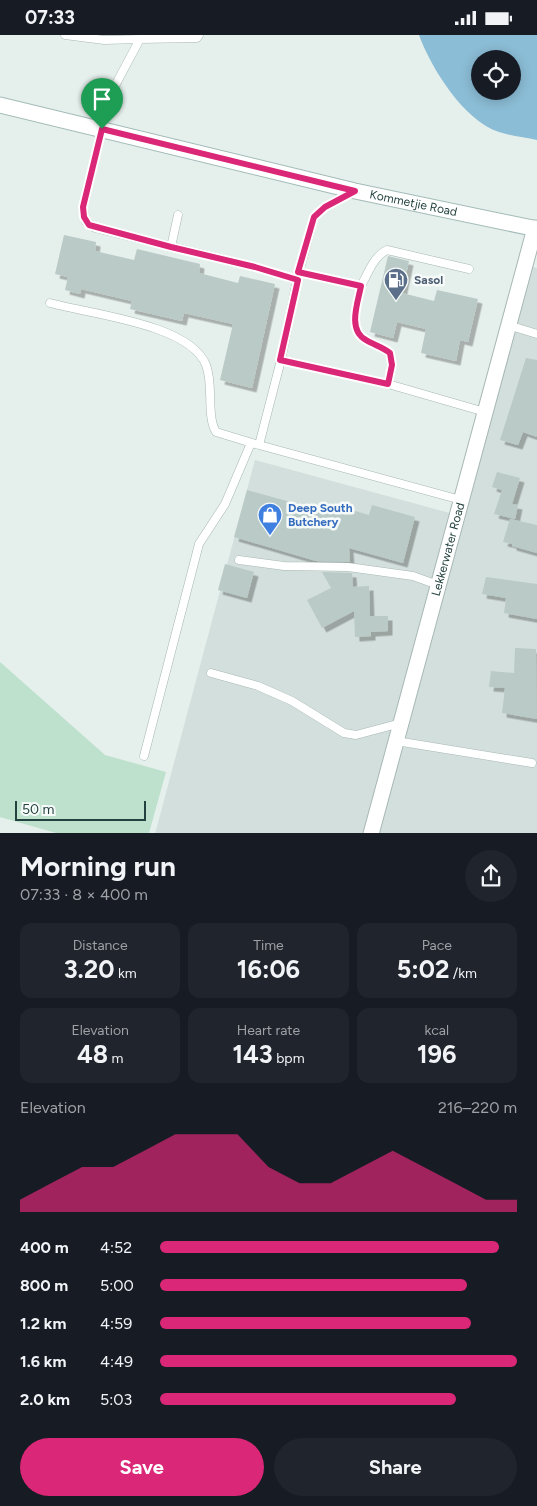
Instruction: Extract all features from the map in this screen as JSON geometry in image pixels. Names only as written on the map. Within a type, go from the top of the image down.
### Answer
[{"type":"street","name":"Kommetjie Road","points":[[0,105],[355,191],[536,228]]},
{"type":"street","name":"Lekkerwater Road","points":[[371,833],[524,265],[536,228]]},
{"type":"lane","points":[[65,35],[104,40],[198,36]]},
{"type":"lane","points":[[140,39],[110,95],[83,207],[86,222],[95,228],[255,267],[361,286]]},
{"type":"lane","points":[[144,756],[199,544],[225,504],[255,444],[280,360],[298,276],[314,217],[325,207],[355,191]]},
{"type":"lane","points":[[171,247],[178,215]]},
{"type":"lane","points":[[388,384],[392,365],[390,353],[363,339],[356,329],[355,317],[361,286],[374,263],[382,253],[388,250],[469,269]]},
{"type":"lane","points":[[50,303],[150,326],[186,342],[197,351],[206,366],[210,381],[213,425],[216,432],[461,500]]},
{"type":"lane","points":[[508,325],[537,334]]},
{"type":"lane","points":[[280,360],[388,384],[485,412]]},
{"type":"lane","points":[[239,560],[284,566],[343,567],[413,576],[438,585]]},
{"type":"lane","points":[[211,673],[258,686],[275,693],[292,701],[344,733],[356,735],[401,723]]},
{"type":"lane","points":[[396,741],[532,763]]},
{"type":"shaded area","points":[[524,265],[537,268],[537,833],[155,833],[255,460],[457,515]]},
{"type":"green space","points":[[0,662],[105,755],[166,772],[149,833],[56,833],[0,817]]},
{"type":"water","points":[[419,35],[537,35],[537,140],[499,132],[473,117],[450,92],[432,63]]},
{"type":"building","points":[[64,235],[96,242],[95,251],[134,260],[137,249],[200,264],[199,273],[238,283],[240,276],[275,284],[252,388],[220,380],[233,324],[184,313],[182,321],[130,309],[132,301],[81,289],[80,294],[65,290],[68,277],[55,274]]},
{"type":"building","points":[[388,256],[409,261],[402,293],[434,301],[437,290],[478,299],[468,342],[460,340],[456,361],[421,353],[426,329],[397,322],[393,338],[370,332]]},
{"type":"building","points":[[526,358],[537,360],[537,437],[523,432],[518,445],[500,440]]},
{"type":"building","points":[[497,472],[520,478],[512,504],[518,505],[515,519],[494,514],[502,490],[492,487]]},
{"type":"building","points":[[247,490],[330,513],[334,505],[369,515],[372,505],[415,517],[403,563],[349,548],[350,562],[316,561],[234,537]]},
{"type":"building","points":[[510,519],[537,525],[537,553],[503,542]]},
{"type":"building","points":[[225,564],[254,572],[247,598],[218,590]]},
{"type":"building","points":[[322,572],[352,573],[353,587],[369,586],[370,616],[388,616],[388,631],[371,632],[371,636],[355,637],[354,611],[322,628],[307,600],[331,588]]},
{"type":"building","points":[[486,577],[537,584],[537,619],[504,613],[506,598],[482,594]]},
{"type":"building","points":[[515,648],[536,649],[537,719],[502,713],[505,688],[489,687],[491,671],[514,673]]},
{"type":"place","name":"Sasol","points":[[396,301]]},
{"type":"place","name":"Deep South Butchery","points":[[270,536]]},
{"type":"route","points":[[102,129],[355,191],[325,207],[314,217],[298,272],[361,286],[355,317],[356,329],[363,339],[380,346],[390,353],[392,365],[388,384],[280,360],[298,280],[255,267],[89,225],[84,217],[83,207],[102,129]]}]
